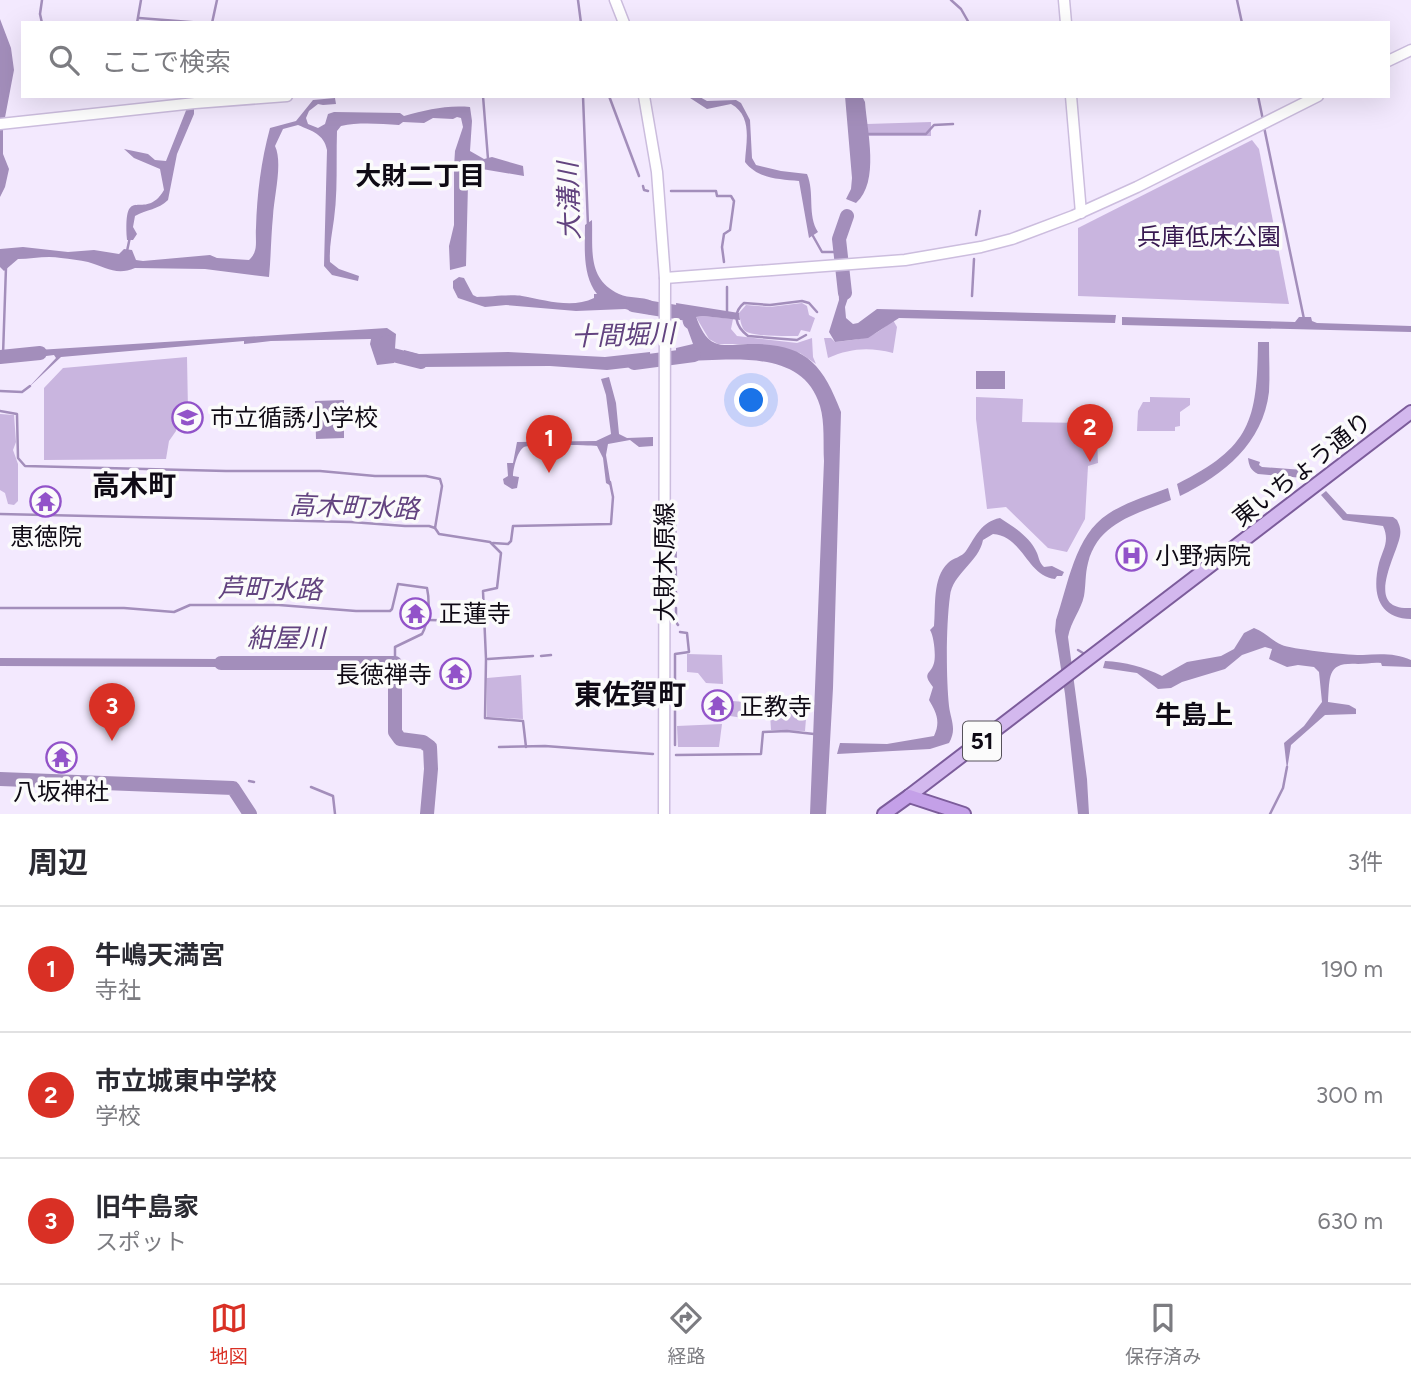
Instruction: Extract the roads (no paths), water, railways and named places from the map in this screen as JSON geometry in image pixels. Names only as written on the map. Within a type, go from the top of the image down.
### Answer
[{"type":"highway","name":"東いちょう通り","points":[[884,814],[909,796]]},
{"type":"highway","points":[[909,796],[964,814]]},
{"type":"main road","name":"東いちょう通り","points":[[909,796],[1411,412]]},
{"type":"street","points":[[615,0],[623,21]]},
{"type":"street","points":[[1064,0],[1066,21]]},
{"type":"street","points":[[1390,60],[1411,50]]},
{"type":"street","points":[[3,124],[260,98]]},
{"type":"street","points":[[643,98],[657,172],[664,233],[665,278],[905,260],[1012,239],[1081,213],[1314,98]]},
{"type":"street","points":[[1071,98],[1081,213]]},
{"type":"street","name":"大財木原線","points":[[664,814],[665,278]]},
{"type":"waterway","points":[[42,0],[42,21]]},
{"type":"waterway","points":[[137,21],[141,0]]},
{"type":"waterway","points":[[212,21],[217,0]]},
{"type":"waterway","name":"大溝川","points":[[578,0],[581,21]]},
{"type":"waterway","points":[[951,0],[961,9],[968,21]]},
{"type":"waterway","points":[[1237,0],[1242,21]]},
{"type":"waterway","points":[[139,18],[177,21]]},
{"type":"waterway","points":[[483,98],[488,159]]},
{"type":"waterway","name":"大溝川","points":[[583,98],[588,226]]},
{"type":"waterway","points":[[610,98],[639,176]]},
{"type":"waterway","points":[[1258,98],[1263,120]]},
{"type":"waterway","points":[[866,134],[926,134],[934,125],[953,124]]},
{"type":"waterway","points":[[1264,127],[1304,319]]},
{"type":"waterway","points":[[643,186],[644,190],[648,191]]},
{"type":"waterway","points":[[671,191],[716,191],[717,196],[731,196],[734,201],[730,230],[724,234],[722,247],[724,262]]},
{"type":"waterway","points":[[976,235],[980,211]]},
{"type":"waterway","points":[[845,293],[839,239],[847,216]]},
{"type":"waterway","points":[[813,236],[822,252],[839,252]]},
{"type":"waterway","points":[[127,251],[130,237]]},
{"type":"waterway","points":[[972,296],[974,259]]},
{"type":"waterway","points":[[3,355],[6,267]]},
{"type":"waterway","points":[[727,287],[727,315]]},
{"type":"waterway","points":[[806,335],[797,340],[748,336],[738,324],[738,311],[744,303],[770,305],[802,301],[809,303],[817,312]]},
{"type":"waterway","points":[[633,305],[688,314],[690,322]]},
{"type":"waterway","name":"十間堀川","points":[[386,342],[389,354],[421,362]]},
{"type":"waterway","name":"十間堀川","points":[[0,357],[40,353]]},
{"type":"waterway","name":"十間堀川","points":[[634,363],[694,355]]},
{"type":"waterway","points":[[0,391],[22,392],[30,386]]},
{"type":"waterway","points":[[0,411],[17,414],[18,458],[25,466],[320,471],[440,479],[442,486],[435,528]]},
{"type":"waterway","points":[[493,543],[508,544],[513,526],[611,524],[613,497],[610,482]]},
{"type":"waterway","points":[[675,508],[676,584]]},
{"type":"waterway","name":"高木町水路","points":[[0,514],[429,526],[435,528],[439,534],[490,542],[501,553],[497,588],[483,591],[485,718],[523,721],[526,747]]},
{"type":"waterway","name":"芦町水路","points":[[0,608],[124,608],[174,612],[190,605],[279,605],[390,611],[398,584],[427,588],[428,611],[422,634],[395,647],[395,663]]},
{"type":"waterway","points":[[676,592],[676,602]]},
{"type":"waterway","points":[[676,608],[676,617]]},
{"type":"waterway","points":[[427,620],[483,621]]},
{"type":"waterway","points":[[675,745],[675,654],[689,652],[687,633],[680,632]]},
{"type":"waterway","points":[[1078,650],[1083,653]]},
{"type":"waterway","points":[[541,656],[551,655]]},
{"type":"waterway","points":[[488,659],[533,656]]},
{"type":"waterway","name":"紺屋川","points":[[0,662],[221,663]]},
{"type":"waterway","name":"芦町水路","points":[[221,663],[395,663],[395,732],[400,739],[423,742],[430,747],[427,814]]},
{"type":"waterway","points":[[676,755],[761,754],[763,732],[814,734]]},
{"type":"waterway","points":[[499,747],[545,746],[653,754]]},
{"type":"waterway","points":[[1270,814],[1283,788],[1287,767]]},
{"type":"waterway","points":[[0,779],[233,788],[250,814]]},
{"type":"waterway","points":[[249,781],[254,782]]},
{"type":"waterway","points":[[233,788],[236,784]]},
{"type":"waterway","points":[[311,787],[333,796],[335,814]]},
{"type":"place","name":"市立循誘小学校","points":[[187,417]]},
{"type":"place","name":"市立城東中学校","points":[[1090,462]]},
{"type":"place","name":"牛嶋天満宮","points":[[549,473]]},
{"type":"place","name":"恵徳院","points":[[46,502]]},
{"type":"place","name":"小野病院","points":[[1132,555]]},
{"type":"place","name":"正蓮寺","points":[[416,613]]},
{"type":"place","name":"長徳禅寺","points":[[455,674]]},
{"type":"place","name":"正教寺","points":[[717,706]]},
{"type":"place","name":"旧牛島家","points":[[112,741]]},
{"type":"place","name":"八坂神社","points":[[61,757]]},
{"type":"district","name":"大財二丁目","points":[[420,176]]},
{"type":"district","name":"高木町","points":[[134,485]]},
{"type":"district","name":"東佐賀町","points":[[630,694]]},
{"type":"district","name":"牛島上","points":[[1194,715]]},
{"type":"park label","name":"兵庫低床公園","points":[[1209,236]]}]
